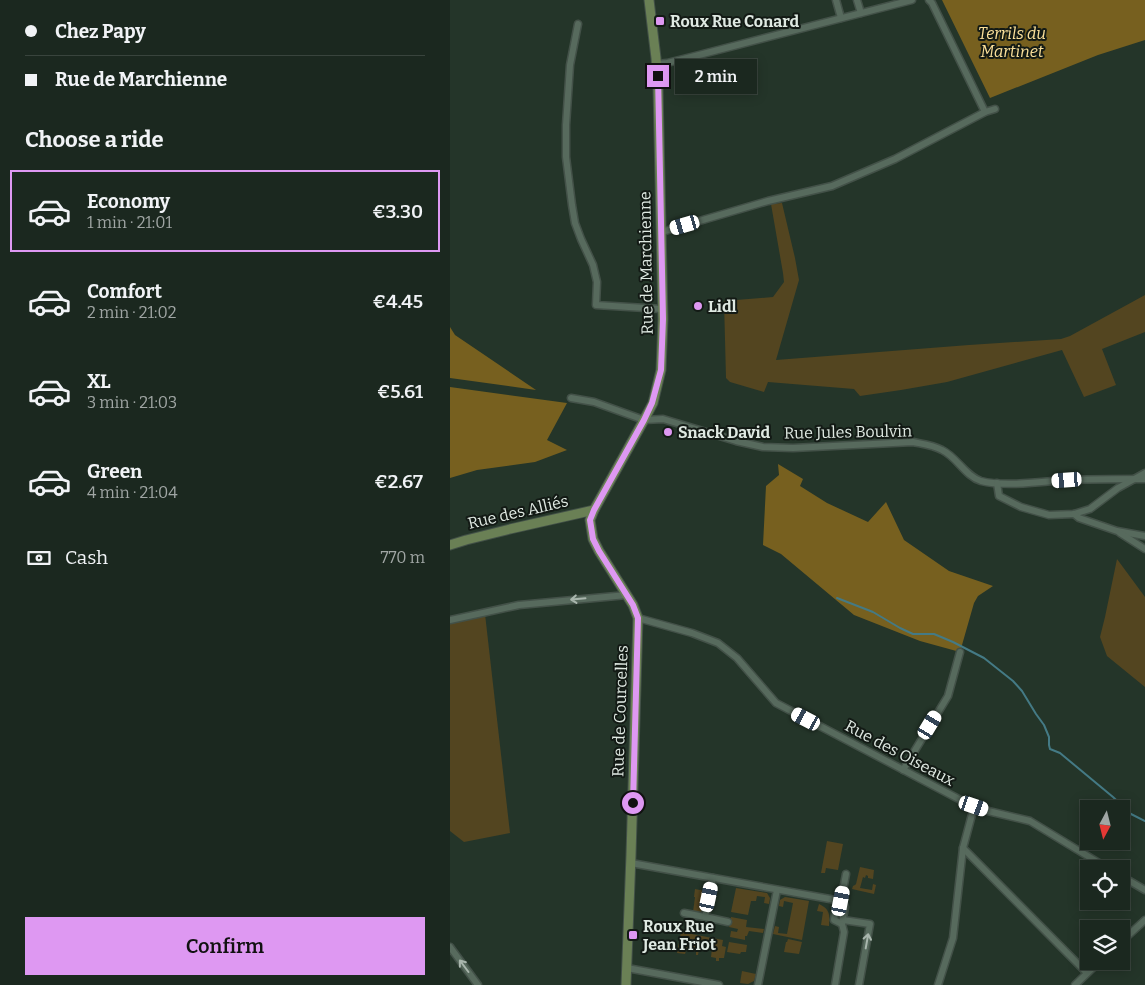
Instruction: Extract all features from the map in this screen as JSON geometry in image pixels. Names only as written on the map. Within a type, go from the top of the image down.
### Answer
[{"type":"main road","name":"Rue de Marchienne","points":[[594,510],[644,420],[652,403],[661,370],[661,231],[657,64],[649,0]]},
{"type":"main road","name":"Rue des Alliés","points":[[450,545],[510,528],[594,510]]},
{"type":"main road","name":"Rue de Courcelles","points":[[594,510],[590,520],[593,539],[633,605],[638,618],[626,985]]},
{"type":"street","points":[[836,0],[841,18]]},
{"type":"street","points":[[857,0],[860,13]]},
{"type":"street","points":[[657,64],[676,61],[912,0]]},
{"type":"street","points":[[929,0],[985,112]]},
{"type":"street","points":[[578,24],[570,65],[566,157],[576,223],[593,265],[597,282],[596,305],[662,309]]},
{"type":"street","points":[[661,231],[768,201],[832,186],[895,159],[985,112],[995,109]]},
{"type":"street","points":[[571,398],[594,402],[644,420]]},
{"type":"street","name":"Rue Jules Boulvin","points":[[644,420],[663,418],[736,441],[763,447],[793,448],[913,442],[927,444],[943,450],[979,480],[997,483],[1067,480],[1145,480]]},
{"type":"street","points":[[997,483],[999,496],[1022,507],[1049,515],[1074,514],[1090,509],[1118,488],[1145,473]]},
{"type":"street","points":[[1074,514],[1079,518],[1117,531],[1145,536]]},
{"type":"street","points":[[1117,531],[1145,548]]},
{"type":"street","points":[[450,620],[519,605],[627,595]]},
{"type":"street","name":"Rue des Oiseaux","points":[[638,618],[692,632],[718,643],[737,658],[776,703],[974,806],[988,812],[1030,820],[1095,860]]},
{"type":"street","points":[[903,770],[948,696],[960,652]]},
{"type":"street","points":[[938,985],[953,938],[963,848],[974,806]]},
{"type":"street","points":[[963,848],[1087,973]]},
{"type":"street","points":[[631,863],[841,902]]},
{"type":"street","points":[[846,874],[841,902],[834,920],[838,923],[870,924],[859,985]]},
{"type":"street","points":[[705,917],[713,878]]},
{"type":"street","points":[[1130,881],[1145,890]]},
{"type":"street","points":[[758,985],[777,890]]},
{"type":"street","points":[[684,913],[728,922]]},
{"type":"street","points":[[1130,934],[1145,920]]},
{"type":"street","points":[[835,985],[844,932],[842,922]]},
{"type":"street","points":[[450,948],[478,985]]},
{"type":"street","points":[[627,968],[719,985]]},
{"type":"street","points":[[1075,985],[1090,970]]},
{"type":"shaded area","points":[[782,203],[799,280],[776,360],[1061,339],[1070,336],[1145,295],[1145,332],[1102,349],[1116,385],[1084,397],[1062,350],[947,382],[860,396],[854,389],[768,382],[764,392],[730,382],[726,378],[724,301],[773,297],[784,282],[771,204]]},
{"type":"shaded area","points":[[1117,559],[1145,597],[1145,687],[1107,656],[1100,637]]},
{"type":"shaded area","points":[[485,614],[510,833],[464,842],[450,831],[450,622]]},
{"type":"shaded area","points":[[827,841],[843,844],[838,870],[826,868],[825,873],[821,873]]},
{"type":"shaded area","points":[[860,867],[874,870],[873,879],[868,878],[866,875],[865,878],[863,877],[860,888],[872,890],[873,884],[876,885],[874,894],[852,889],[856,884]]},
{"type":"shaded area","points":[[736,888],[767,893],[770,898],[769,904],[764,903],[765,897],[757,896],[756,901],[751,901],[748,915],[731,912]]},
{"type":"shaded area","points":[[695,889],[705,891],[701,913],[693,912]]},
{"type":"shaded area","points":[[785,897],[809,901],[802,940],[773,934],[775,926],[779,927],[778,933],[787,934],[793,903],[784,901],[783,907],[779,906],[780,900]]},
{"type":"shaded area","points":[[819,904],[828,913],[829,926],[821,925],[823,912],[817,911]]},
{"type":"shaded area","points":[[731,917],[747,920],[746,927],[764,929],[763,933],[749,931],[747,936],[745,936],[745,940],[730,937],[731,931],[737,932],[738,929],[729,927]]},
{"type":"shaded area","points":[[681,932],[723,940],[722,946],[726,947],[724,958],[719,958],[719,961],[716,961],[716,958],[711,957],[712,948],[708,948],[707,951],[699,949],[698,955],[696,955],[696,951],[687,948],[685,954],[677,953]]},
{"type":"shaded area","points":[[788,939],[802,942],[799,954],[784,952]]},
{"type":"shaded area","points":[[729,942],[747,945],[746,952],[741,952],[740,954],[727,952]]},
{"type":"shaded area","points":[[742,971],[756,974],[754,981],[748,984],[740,983]]},
{"type":"green space","name":"Terrils du Martinet","points":[[942,0],[1145,0],[1145,40],[1098,55],[990,98]]},
{"type":"green space","points":[[450,327],[455,335],[536,390],[450,378]]},
{"type":"green space","points":[[450,387],[567,403],[547,440],[567,450],[535,462],[477,470],[450,478]]},
{"type":"green space","points":[[778,464],[803,479],[800,486],[827,503],[868,522],[886,502],[904,540],[949,571],[993,586],[978,596],[974,603],[960,652],[920,641],[854,615],[781,554],[763,545],[766,486],[779,475]]},
{"type":"waterway","points":[[837,598],[873,612],[913,634],[934,634],[984,658],[1013,681],[1022,691],[1044,725],[1049,737],[1050,749],[1060,753],[1131,814],[1145,821]]},
{"type":"place","name":"Roux Rue Conard","points":[[660,21]]},
{"type":"place","name":"Lidl","points":[[698,306]]},
{"type":"place","name":"Snack David","points":[[668,432]]},
{"type":"place","name":"Roux Rue Jean Friot","points":[[633,935]]},
{"type":"route","points":[[633,803],[638,618],[633,605],[593,539],[590,520],[644,420],[652,403],[661,370],[663,319],[658,76]]}]
